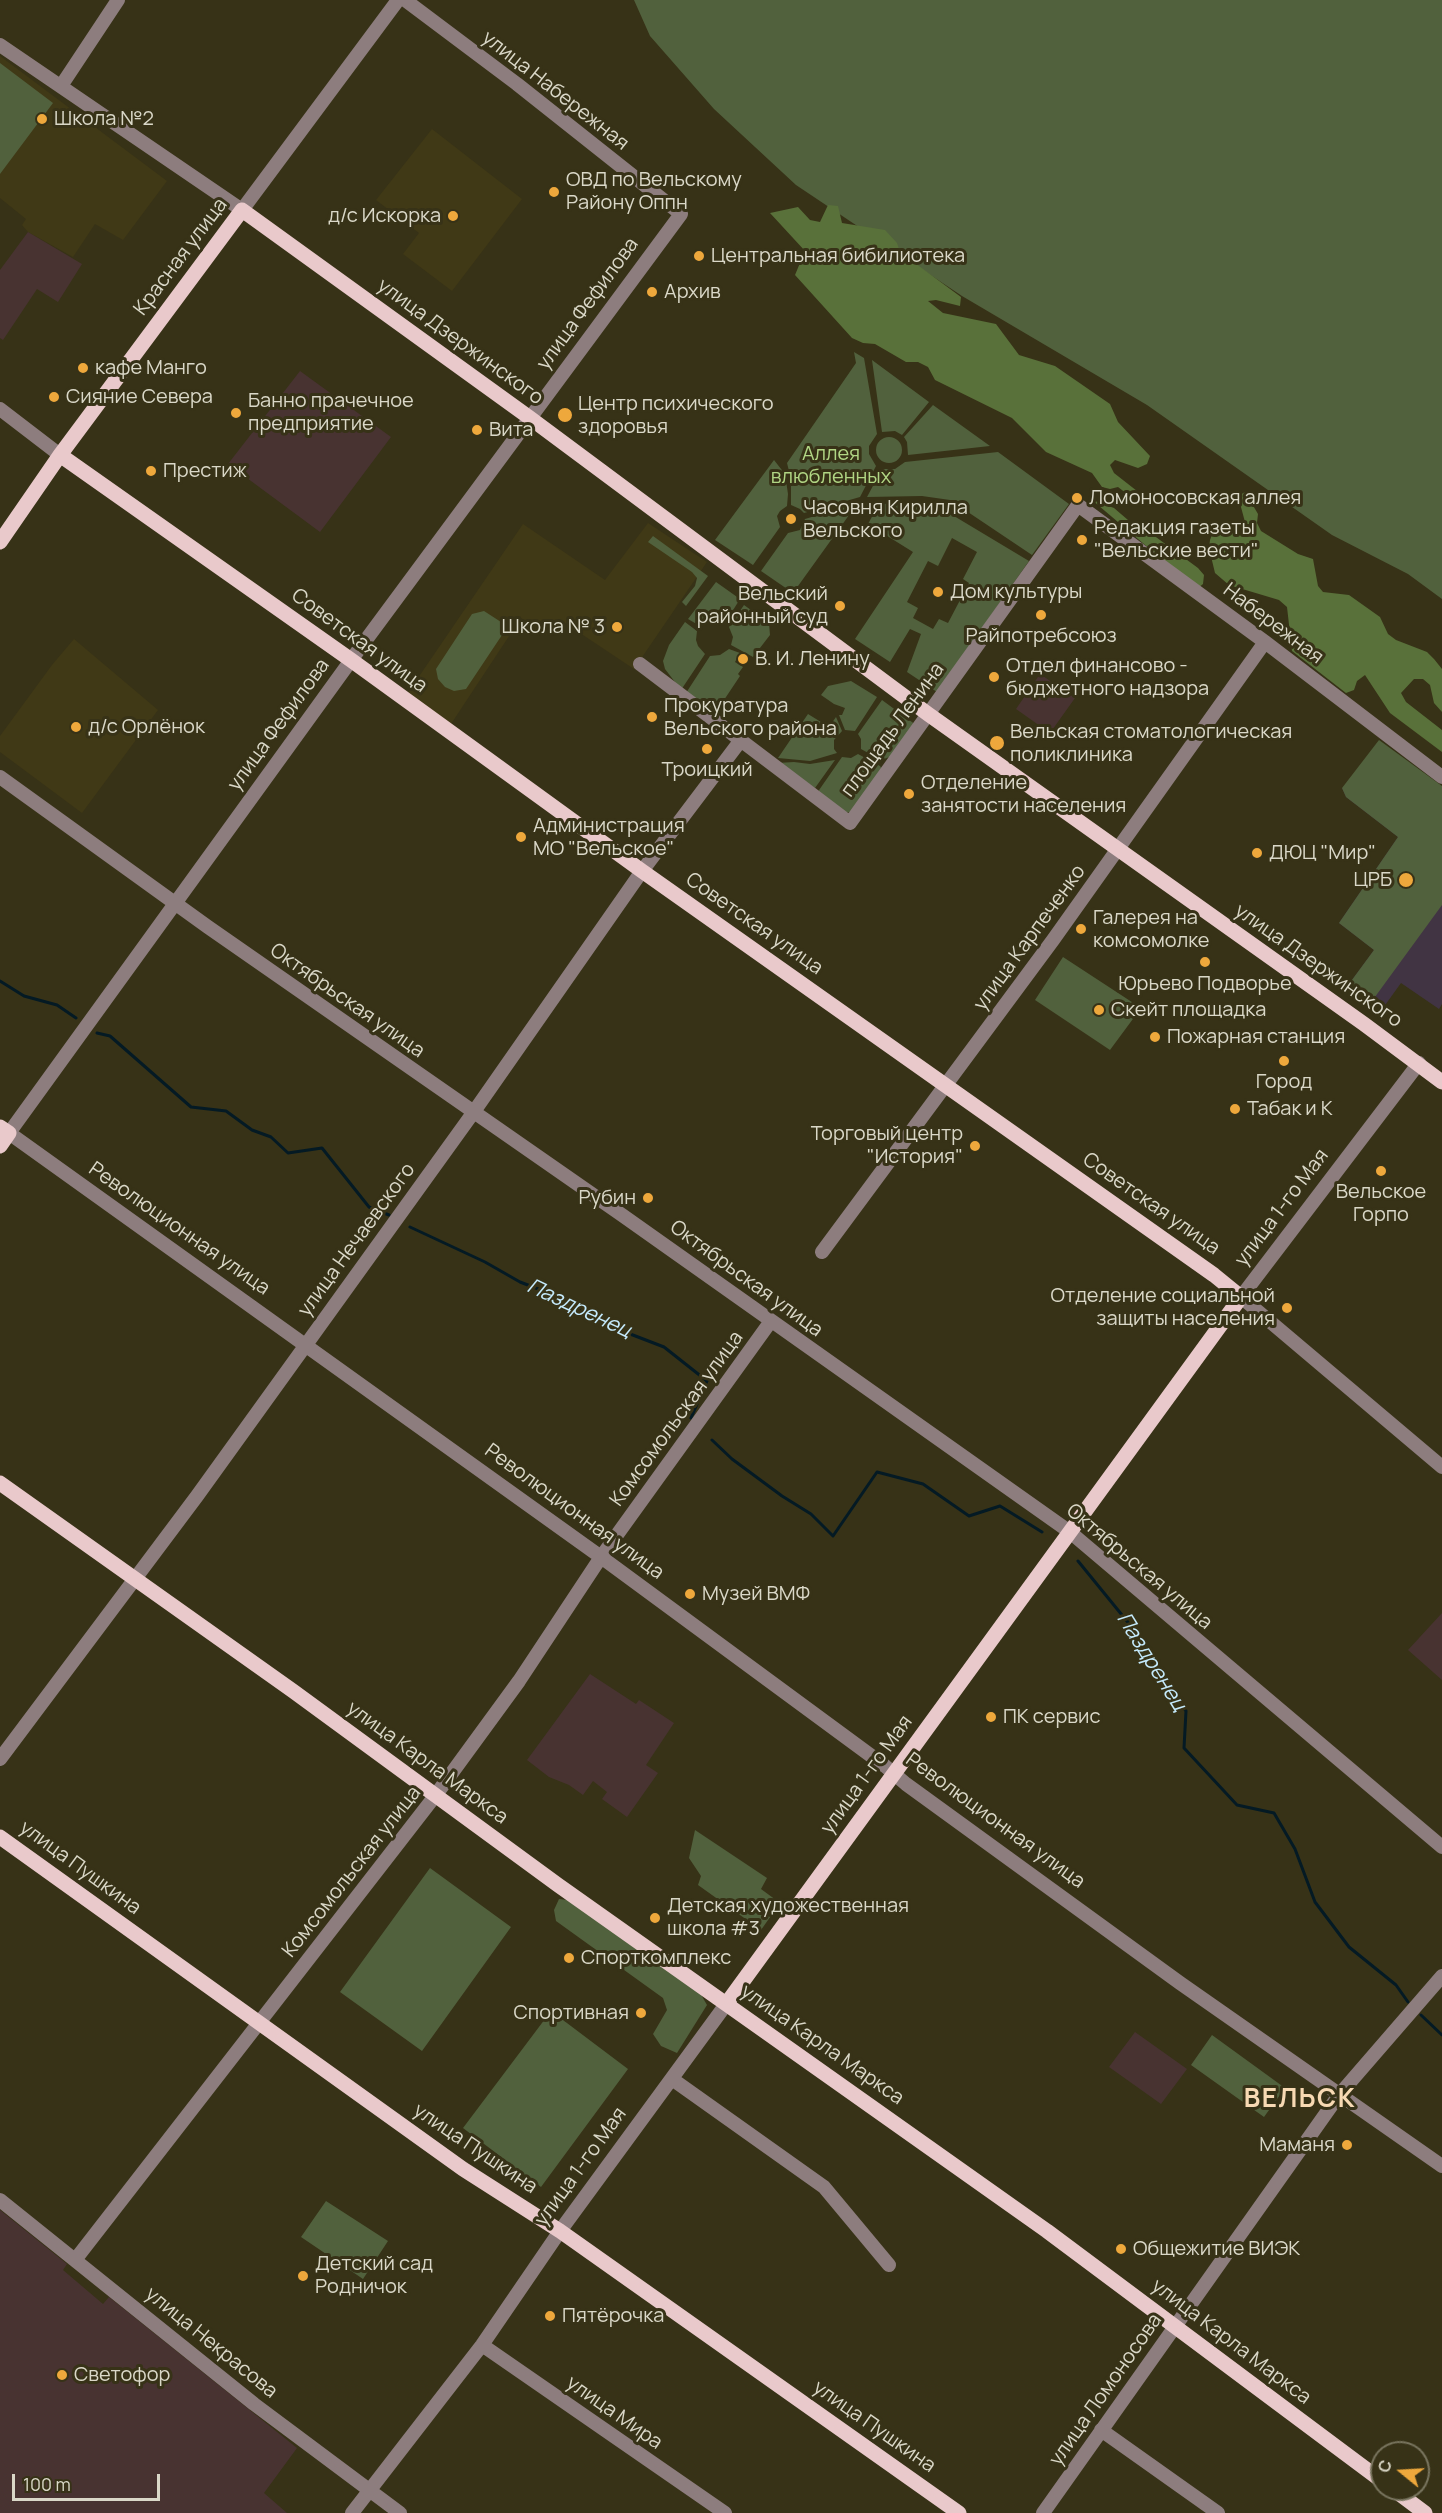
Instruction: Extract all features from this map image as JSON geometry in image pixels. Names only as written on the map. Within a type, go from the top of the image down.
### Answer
[{"type":"main road","name":"улица Дзержинского","points":[[242,210],[530,418],[928,714],[1419,1063],[1442,1082]]},
{"type":"main road","name":"Красная улица","points":[[0,542],[60,455],[242,210]]},
{"type":"main road","name":"Советская улица","points":[[60,455],[351,660],[642,872],[1214,1275],[1241,1297]]},
{"type":"main road","name":"улица 1-го Мая","points":[[727,2003],[1241,1297]]},
{"type":"main road","name":"улица Карла Маркса","points":[[0,1483],[1175,2326],[1370,2472]]},
{"type":"main road","name":"улица Пушкина","points":[[0,1837],[463,2169],[560,2231],[959,2513]]},
{"type":"main road","points":[[1409,2501],[1425,2513]]},
{"type":"street","points":[[61,86],[118,0]]},
{"type":"street","name":"Красная улица","points":[[242,210],[398,0]]},
{"type":"street","name":"улица Набережная","points":[[405,0],[517,84],[681,214]]},
{"type":"street","name":"улица Дзержинского","points":[[0,45],[242,210]]},
{"type":"street","name":"улица Фефилова","points":[[3,1136],[176,904],[351,660],[681,214]]},
{"type":"street","name":"Советская улица","points":[[0,409],[60,455]]},
{"type":"street","name":"площадь Ленина","points":[[640,664],[850,823],[1078,505]]},
{"type":"street","name":"Набережная","points":[[1078,505],[1265,642],[1442,777]]},
{"type":"street","name":"улица Карпеченко","points":[[822,1252],[947,1086],[1265,642]]},
{"type":"street","name":"улица Нечаевского","points":[[0,1759],[135,1578],[473,1113],[642,872],[741,740]]},
{"type":"street","name":"Октябрьская улица","points":[[0,777],[176,904],[622,1215],[1070,1532],[1442,1847]]},
{"type":"street","name":"улица 1-го Мая","points":[[1241,1297],[1419,1063]]},
{"type":"street","name":"Революционная улица","points":[[3,1136],[305,1344],[601,1557],[1180,1983],[1442,2166]]},
{"type":"street","name":"Советская улица","points":[[1241,1297],[1442,1467]]},
{"type":"street","name":"Комсомольская улица","points":[[75,2260],[435,1797],[519,1681],[601,1557],[771,1321]]},
{"type":"street","name":"улица Ломоносова","points":[[1042,2513],[1339,2095],[1442,1976]]},
{"type":"street","name":"улица 1-го Мая","points":[[352,2513],[482,2345],[560,2231],[727,2003]]},
{"type":"street","points":[[672,2079],[824,2187],[889,2265]]},
{"type":"street","name":"улица Некрасова","points":[[0,2200],[254,2404],[400,2513]]},
{"type":"street","name":"улица Мира","points":[[482,2345],[725,2513]]},
{"type":"street","points":[[1101,2430],[1218,2513]]},
{"type":"shaded area","name":"Школа №2","points":[[0,56],[167,181],[123,240],[95,224],[73,257],[28,232],[22,225],[26,219],[0,198]]},
{"type":"shaded area","name":"д/с Искорка","points":[[432,129],[522,199],[452,291],[403,254],[419,233],[376,200]]},
{"type":"shaded area","points":[[28,232],[82,264],[58,302],[37,289],[3,340],[0,338],[0,270]]},
{"type":"shaded area","points":[[300,371],[391,437],[320,532],[228,464]]},
{"type":"shaded area","name":"Школа № 3","points":[[648,523],[707,562],[634,669],[559,619],[547,635],[521,618],[451,724],[407,694],[523,524],[605,580]]},
{"type":"shaded area","name":"д/с Орлёнок","points":[[74,639],[158,710],[82,813],[0,752],[0,736]]},
{"type":"shaded area","points":[[1040,674],[1075,698],[1050,733],[1016,709]]},
{"type":"shaded area","name":"ЦРБ","points":[[1442,787],[1442,1004],[1439,1009],[1401,983],[1383,1008],[1349,984],[1374,950],[1339,923],[1398,837],[1346,797],[1342,788]]},
{"type":"shaded area","points":[[1442,1613],[1442,1680],[1408,1650]]},
{"type":"shaded area","points":[[590,1674],[636,1704],[639,1700],[674,1723],[646,1765],[658,1773],[627,1817],[602,1799],[607,1792],[593,1781],[583,1795],[569,1785],[549,1777],[527,1760]]},
{"type":"shaded area","points":[[1135,2032],[1187,2069],[1161,2104],[1109,2067]]},
{"type":"shaded area","points":[[0,2210],[67,2264],[63,2270],[103,2304],[109,2297],[297,2448],[264,2493],[287,2513],[0,2513]]},
{"type":"green space","points":[[634,0],[1442,0],[1442,599],[1408,574],[1332,535],[1147,405],[962,296],[796,185],[714,109],[650,36]]},
{"type":"green space","points":[[0,63],[53,103],[0,174]]},
{"type":"green space","points":[[828,205],[838,206],[842,223],[885,230],[897,243],[900,252],[961,297],[960,306],[936,300],[928,301],[943,313],[996,324],[1019,355],[1055,366],[1110,404],[1118,422],[1150,456],[1147,464],[1138,468],[1115,460],[1110,465],[1114,473],[1137,491],[1131,497],[1118,487],[1110,489],[1102,487],[1092,473],[1046,452],[1012,418],[935,380],[928,367],[918,362],[906,362],[875,344],[863,343],[852,338],[795,275],[805,251],[770,213],[798,207],[810,220],[820,222]]},
{"type":"green space","name":"Аллея влюбленных","points":[[854,352],[864,358],[877,434],[869,446],[869,454],[876,466],[860,497],[804,513],[791,505],[791,479],[787,463],[856,363]]},
{"type":"green space","name":"Аллея влюбленных","points":[[872,360],[929,402],[902,435],[895,431],[882,432]]},
{"type":"green space","name":"Аллея влюбленных","points":[[933,405],[990,446],[908,455],[907,442],[904,437]]},
{"type":"green space","name":"Аллея влюбленных","points":[[889,437],[898,441],[902,450],[898,459],[889,463],[880,459],[876,450],[880,441]]},
{"type":"green space","name":"Аллея влюбленных","points":[[998,452],[1069,504],[1032,555],[950,500],[922,496],[867,497],[882,469],[895,469],[905,462]]},
{"type":"green space","name":"Аллея влюбленных","points":[[774,460],[785,474],[787,506],[777,516],[780,527],[753,565],[715,540]]},
{"type":"green space","points":[[1245,492],[1258,514],[1257,523],[1261,531],[1298,554],[1313,559],[1318,586],[1323,592],[1349,595],[1380,617],[1388,634],[1396,640],[1427,652],[1442,669],[1442,712],[1434,703],[1430,685],[1423,679],[1414,679],[1401,693],[1406,702],[1442,730],[1442,752],[1390,713],[1365,675],[1357,681],[1354,690],[1346,693],[1292,651],[1287,607],[1279,600],[1229,585],[1215,573],[1209,548],[1210,540],[1213,532],[1245,522],[1238,496]]},
{"type":"green space","points":[[1092,500],[1114,508],[1135,526],[1145,529],[1198,568],[1204,575],[1203,584],[1197,589]]},
{"type":"green space","name":"Аллея влюбленных","points":[[858,503],[921,505],[944,510],[1029,561],[937,692],[907,672],[921,634],[910,629],[890,662],[855,639],[913,552],[868,524],[874,513],[857,504],[793,593],[761,571],[788,533],[800,530],[805,519]],"holes":[[[952,538],[977,552],[963,579],[969,583],[948,623],[939,619],[933,629],[913,618],[918,608],[907,602],[928,561],[938,566]]]},
{"type":"green space","points":[[653,536],[708,576],[686,606],[682,602],[695,586],[697,578],[692,572],[648,542]]},
{"type":"green space","points":[[716,582],[740,599],[725,623],[715,619],[708,620],[700,626],[688,619]]},
{"type":"green space","points":[[744,605],[769,623],[770,635],[753,657],[731,645],[733,637],[729,627]]},
{"type":"green space","points":[[484,611],[501,622],[502,635],[466,689],[454,691],[445,687],[438,679],[436,669],[472,614]]},
{"type":"green space","points":[[685,622],[697,631],[698,646],[705,654],[681,690],[665,669],[663,661],[669,645]]},
{"type":"green space","points":[[729,649],[740,653],[735,662],[743,667],[738,674],[740,676],[714,715],[686,693],[710,656],[720,655]]},
{"type":"green space","points":[[851,681],[877,697],[855,731],[845,730],[839,715],[842,715],[845,708],[821,695],[828,686]]},
{"type":"green space","points":[[882,700],[916,725],[895,755],[881,760],[861,749],[861,739],[858,734]]},
{"type":"green space","points":[[808,714],[829,727],[836,717],[842,731],[834,740],[834,749],[837,753],[810,761],[778,758]]},
{"type":"green space","name":"ЦРБ","points":[[1379,740],[1442,786],[1442,905],[1372,1001],[1349,984],[1374,950],[1339,923],[1398,837],[1346,797],[1342,788]]},
{"type":"green space","points":[[858,754],[880,766],[883,771],[852,813],[840,811],[817,793],[842,757],[851,758]]},
{"type":"green space","points":[[835,760],[815,788],[777,763],[810,764]]},
{"type":"green space","points":[[1063,957],[1141,1008],[1110,1050],[1035,1000]]},
{"type":"green space","points":[[695,1830],[767,1878],[761,1889],[780,1903],[761,1930],[698,1885],[701,1876],[689,1858]]},
{"type":"green space","points":[[430,1868],[511,1927],[422,2051],[340,1992]]},
{"type":"green space","points":[[559,1899],[568,1900],[699,1991],[707,2005],[677,2053],[661,2046],[653,2034],[667,2010],[663,1998],[556,1921],[554,1910]]},
{"type":"green space","points":[[551,2011],[628,2069],[541,2187],[463,2128]]},
{"type":"green space","points":[[1212,2035],[1285,2088],[1264,2117],[1191,2065]]},
{"type":"green space","points":[[326,2201],[388,2241],[363,2279],[301,2237]]},
{"type":"waterway","name":"Паздренец","points":[[0,981],[24,996],[57,1005],[76,1018]]},
{"type":"waterway","name":"Паздренец","points":[[97,1033],[110,1036],[191,1107],[226,1111],[252,1130],[271,1137],[288,1153],[322,1148],[369,1207],[389,1215]]},
{"type":"waterway","name":"Паздренец","points":[[410,1227],[485,1262],[520,1282],[567,1300],[612,1327],[664,1347],[707,1381],[691,1418]]},
{"type":"waterway","name":"Паздренец","points":[[712,1440],[732,1459],[811,1514],[833,1536],[877,1472],[923,1484],[969,1516],[1000,1506],[1042,1532]]},
{"type":"waterway","name":"Паздренец","points":[[1078,1561],[1135,1631],[1162,1679],[1186,1711],[1184,1748],[1237,1805],[1274,1813],[1295,1849],[1315,1902],[1349,1947],[1396,1985],[1408,2002]]},
{"type":"waterway","name":"Паздренец","points":[[1421,2015],[1442,2035]]},
{"type":"place","name":"Школа №2","points":[[42,119]]},
{"type":"place","name":"ОВД по Вельскому Району Оппн","points":[[554,192]]},
{"type":"place","name":"д/с Искорка","points":[[453,216]]},
{"type":"place","name":"Центральная бибилиотека","points":[[699,256]]},
{"type":"place","name":"Архив","points":[[652,292]]},
{"type":"place","name":"кафе Манго","points":[[83,368]]},
{"type":"place","name":"Сияние Севера","points":[[54,397]]},
{"type":"place","name":"Банно прачечное предприятие","points":[[236,413]]},
{"type":"place","name":"Центр психического здоровья","points":[[565,415]]},
{"type":"place","name":"Вита","points":[[477,430]]},
{"type":"place","name":"Престиж","points":[[151,471]]},
{"type":"place","name":"Ломоносовская аллея","points":[[1077,498]]},
{"type":"place","name":"Часовня Кирилла Вельского","points":[[791,519]]},
{"type":"place","name":"Редакция газеты \"Вельские вести\"","points":[[1082,540]]},
{"type":"place","name":"Дом культуры","points":[[938,592]]},
{"type":"place","name":"Вельский районный суд","points":[[840,606]]},
{"type":"place","name":"Райпотребсоюз","points":[[1041,615]]},
{"type":"place","name":"Школа № 3","points":[[617,627]]},
{"type":"place","name":"В. И. Ленину","points":[[743,659]]},
{"type":"place","name":"Отдел финансово - бюджетного надзора","points":[[994,677]]},
{"type":"place","name":"Прокуратура Вельского района","points":[[652,717]]},
{"type":"place","name":"д/с Орлёнок","points":[[76,727]]},
{"type":"place","name":"Вельская стоматологическая поликлиника","points":[[997,743]]},
{"type":"place","name":"Троицкий","points":[[707,749]]},
{"type":"place","name":"Отделение занятости населения","points":[[909,794]]},
{"type":"place","name":"Администрация МО \"Вельское\"","points":[[521,837]]},
{"type":"place","name":"ДЮЦ \"Мир\"","points":[[1257,853]]},
{"type":"place","name":"ЦРБ","points":[[1406,880]]},
{"type":"place","name":"Галерея на комсомолке","points":[[1081,929]]},
{"type":"place","name":"Юрьево Подворье","points":[[1205,962]]},
{"type":"place","name":"Скейт площадка","points":[[1099,1010]]},
{"type":"place","name":"Пожарная станция","points":[[1155,1037]]},
{"type":"place","name":"Город","points":[[1284,1061]]},
{"type":"place","name":"Табак и К","points":[[1235,1109]]},
{"type":"place","name":"Торговый центр \"История\"","points":[[975,1146]]},
{"type":"place","name":"Вельское Горпо","points":[[1381,1171]]},
{"type":"place","name":"Рубин","points":[[648,1198]]},
{"type":"place","name":"Отделение социальной защиты населения","points":[[1287,1308]]},
{"type":"place","name":"Музей ВМФ","points":[[690,1594]]},
{"type":"place","name":"ПК сервис","points":[[991,1717]]},
{"type":"place","name":"Детская художественная школа #3","points":[[655,1918]]},
{"type":"place","name":"Спорткомплекс","points":[[569,1958]]},
{"type":"place","name":"Спортивная","points":[[641,2013]]},
{"type":"place","name":"Маманя","points":[[1347,2145]]},
{"type":"place","name":"Общежитие ВИЭК","points":[[1121,2249]]},
{"type":"place","name":"Детский сад Родничок","points":[[303,2276]]},
{"type":"place","name":"Пятёрочка","points":[[550,2316]]},
{"type":"place","name":"Светофор","points":[[62,2375]]},
{"type":"district","name":"ВЕЛЬСК","points":[[1300,2100]]}]
